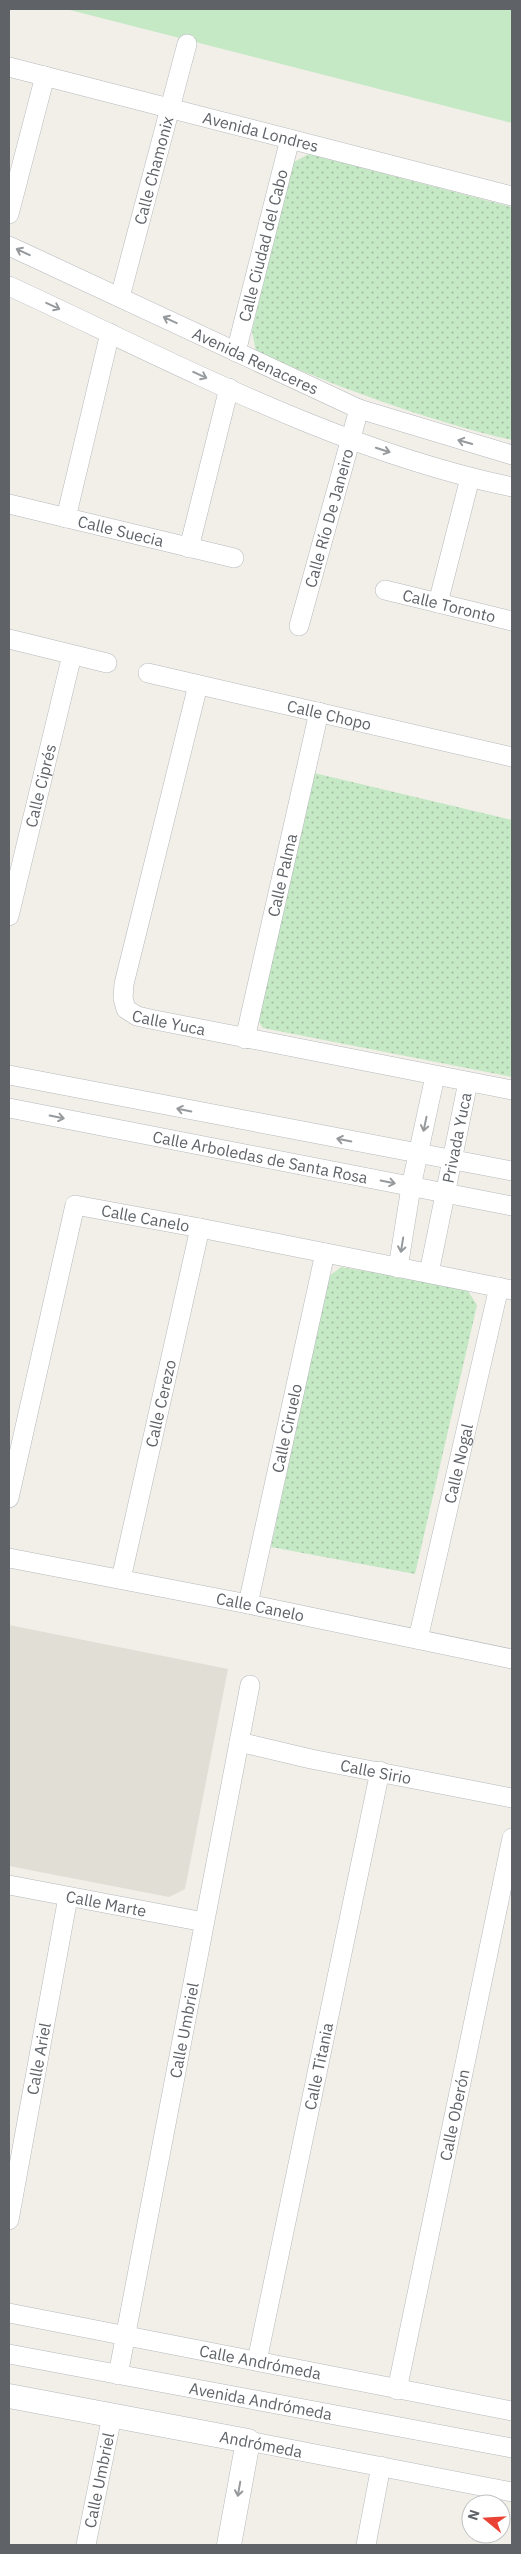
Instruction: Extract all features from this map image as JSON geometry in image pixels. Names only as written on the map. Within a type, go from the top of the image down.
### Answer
[{"type":"street","name":"Calle Chamonix","points":[[120,297],[187,44]]},
{"type":"street","name":"Avenida Londres","points":[[9,66],[512,196]]},
{"type":"street","points":[[9,214],[45,76]]},
{"type":"street","name":"Calle Ciudad del Cabo","points":[[236,352],[290,139]]},
{"type":"street","name":"Avenida Renaceres","points":[[9,246],[360,409],[512,455]]},
{"type":"street","name":"Avenida Renaceres","points":[[9,286],[229,388],[352,440],[470,478],[512,487]]},
{"type":"street","points":[[66,518],[110,332]]},
{"type":"street","points":[[189,548],[229,388]]},
{"type":"street","name":"Calle Río De Janeiro","points":[[299,626],[360,409]]},
{"type":"street","points":[[438,603],[470,478]]},
{"type":"street","name":"Calle Suecia","points":[[9,504],[234,558]]},
{"type":"street","name":"Calle Toronto","points":[[385,590],[512,621]]},
{"type":"street","points":[[9,639],[107,663]]},
{"type":"street","name":"Calle Ciprés","points":[[9,916],[72,655]]},
{"type":"street","name":"Calle Chopo","points":[[148,673],[512,757]]},
{"type":"street","name":"Calle Yuca","points":[[198,685],[124,984],[123,998],[126,1009],[137,1016],[245,1039],[512,1090]]},
{"type":"street","name":"Calle Palma","points":[[245,1039],[319,712]]},
{"type":"street","name":"Calle Arboledas de Santa Rosa","points":[[9,1076],[512,1172]]},
{"type":"street","points":[[398,1268],[411,1186],[435,1076]]},
{"type":"street","name":"Privada Yuca","points":[[429,1273],[468,1082]]},
{"type":"street","name":"Calle Arboledas de Santa Rosa","points":[[9,1108],[512,1206]]},
{"type":"street","name":"Calle Canelo","points":[[9,1498],[74,1205],[325,1252],[506,1289]]},
{"type":"street","name":"Calle Cerezo","points":[[121,1579],[200,1228]]},
{"type":"street","name":"Calle Ciruelo","points":[[248,1604],[325,1252]]},
{"type":"street","name":"Calle Nogal","points":[[418,1639],[506,1289]]},
{"type":"street","name":"Calle Canelo","points":[[9,1558],[248,1604],[512,1659]]},
{"type":"street","name":"Calle Umbriel","points":[[118,2375],[250,1686]]},
{"type":"street","name":"Calle Sirio","points":[[239,1742],[512,1798]]},
{"type":"street","name":"Calle Titania","points":[[257,2361],[380,1771]]},
{"type":"street","name":"Calle Oberón","points":[[397,2390],[512,1838]]},
{"type":"street","name":"Calle Marte","points":[[9,1885],[204,1922]]},
{"type":"street","name":"Calle Ariel","points":[[9,2220],[68,1896]]},
{"type":"street","name":"Calle Andrómeda","points":[[9,2314],[512,2411]]},
{"type":"street","name":"Avenida Andrómeda","points":[[9,2354],[512,2448]]},
{"type":"street","name":"Andrómeda","points":[[9,2396],[512,2492]]},
{"type":"street","name":"Calle Umbriel","points":[[86,2545],[112,2416]]},
{"type":"street","points":[[229,2545],[248,2441]]},
{"type":"street","points":[[366,2545],[380,2466]]},
{"type":"shaded area","points":[[9,1625],[228,1669],[185,1889],[169,1897],[9,1866]]},
{"type":"green space","points":[[66,9],[512,9],[512,123]]},
{"type":"green space","points":[[309,154],[512,207],[512,440],[447,423],[382,402],[256,352],[252,331],[292,163]]},
{"type":"green space","points":[[314,773],[512,820],[512,1077],[263,1028],[255,1016]]},
{"type":"green space","points":[[341,1267],[466,1288],[477,1305],[415,1574],[271,1547],[328,1277]]}]
